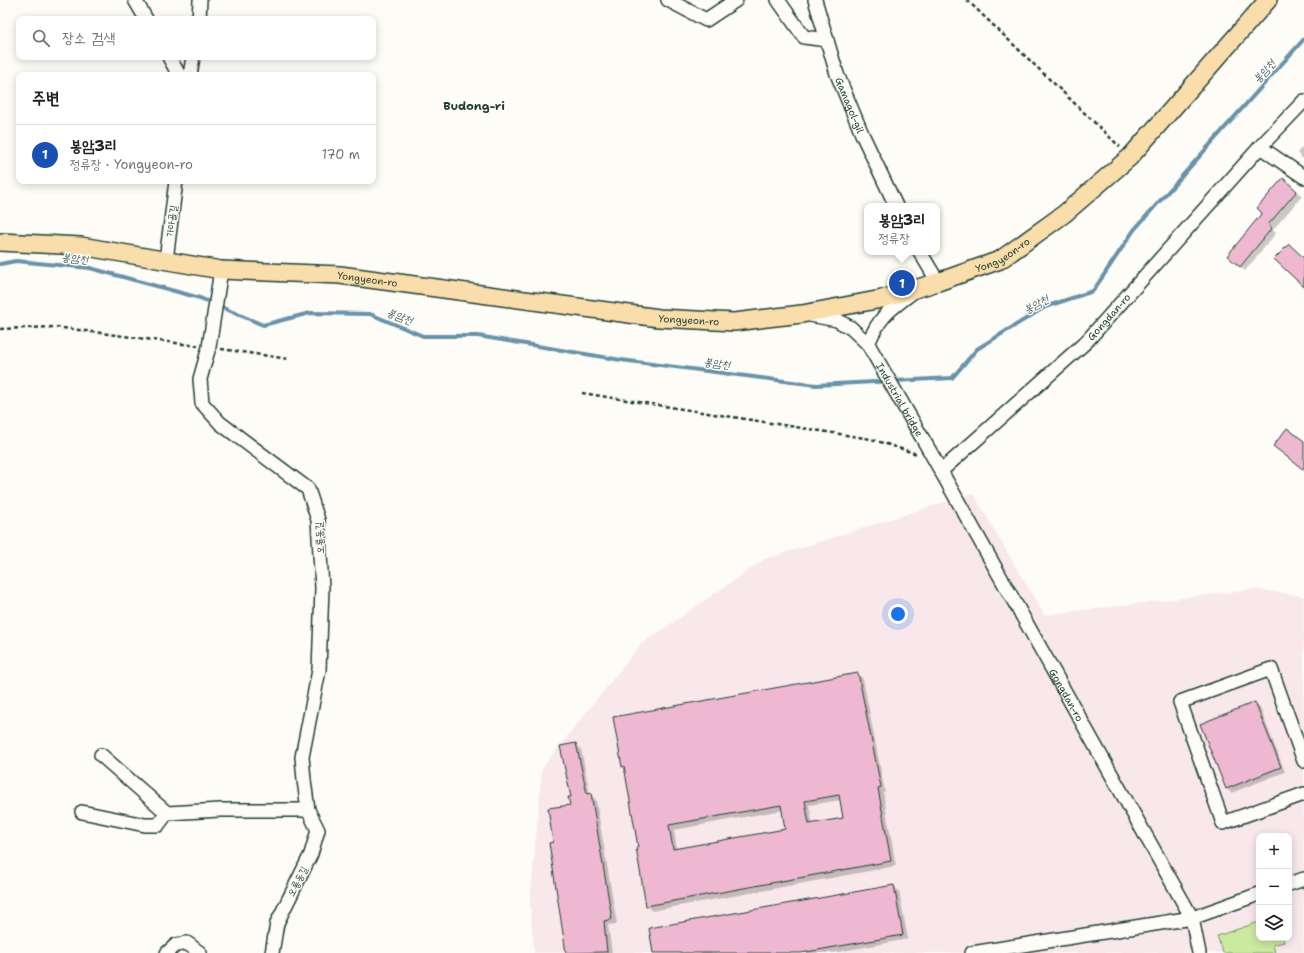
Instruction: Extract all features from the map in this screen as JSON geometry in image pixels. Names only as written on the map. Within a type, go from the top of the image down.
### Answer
[{"type":"main road","name":"Yongyeon-ro","points":[[0,242],[81,246],[166,255],[221,270],[340,275],[659,318],[734,322],[802,314],[882,298],[919,288],[1000,260],[1064,214],[1130,157],[1268,0]]},
{"type":"street","points":[[135,0],[144,16]]},
{"type":"street","points":[[199,16],[200,0]]},
{"type":"street","points":[[668,0],[706,20],[736,0]]},
{"type":"street","points":[[778,0],[804,37],[827,40]]},
{"type":"street","name":"Gamagol-gil","points":[[815,0],[837,74],[895,203]]},
{"type":"street","points":[[171,60],[177,72]]},
{"type":"street","points":[[190,72],[192,60]]},
{"type":"street","name":"Gongdan-ro","points":[[939,467],[1086,342],[1260,147],[1304,101]]},
{"type":"street","points":[[1260,147],[1304,177]]},
{"type":"street","name":"가마골길","points":[[166,255],[176,184]]},
{"type":"street","points":[[922,255],[938,282]]},
{"type":"street","name":"오룡동길","points":[[221,270],[209,347],[200,379],[202,403],[220,423],[308,489],[318,520],[322,588],[319,670],[302,757],[308,810],[318,830],[311,854],[277,923],[272,953]]},
{"type":"street","points":[[869,347],[876,325],[888,310],[919,288]]},
{"type":"street","name":"Industrial bridge","points":[[802,314],[837,320],[851,328],[869,347],[928,448]]},
{"type":"street","name":"Gongdan-ro","points":[[928,448],[1192,918],[1199,953]]},
{"type":"street","points":[[1304,761],[1271,669],[1180,702],[1223,823],[1304,794]]},
{"type":"street","points":[[101,755],[167,813],[220,810],[308,810]]},
{"type":"street","points":[[82,812],[145,825],[158,825],[167,813]]},
{"type":"street","points":[[1292,883],[1304,879]]},
{"type":"street","points":[[972,953],[1042,948],[1192,918],[1256,895]]},
{"type":"street","points":[[167,953],[176,945],[187,943],[200,953]]},
{"type":"path","points":[[967,0],[1130,157]]},
{"type":"path","points":[[0,329],[56,326],[290,358]]},
{"type":"path","points":[[582,392],[871,439],[911,451],[939,467]]},
{"type":"shaded area","points":[[973,493],[1044,615],[1254,589],[1304,596],[1304,953],[534,953],[530,903],[542,768],[640,645],[765,559]]},
{"type":"green space","points":[[1256,923],[1256,941],[1284,942],[1273,945],[1275,953],[1223,953],[1217,936]]},
{"type":"building","points":[[1283,178],[1297,191],[1268,225],[1272,228],[1240,267],[1227,256],[1262,213],[1257,208]]},
{"type":"building","points":[[1289,244],[1304,258],[1304,287],[1274,259]]},
{"type":"building","points":[[1287,428],[1304,441],[1304,470],[1273,446]]},
{"type":"building","points":[[858,673],[881,787],[878,788],[891,861],[646,906],[636,847],[638,847],[624,766],[622,767],[613,717]],"holes":[[[839,795],[843,818],[809,824],[805,801]],[[781,805],[785,829],[673,849],[669,825]]]},
{"type":"building","points":[[1255,702],[1281,767],[1226,789],[1200,724]]},
{"type":"building","points":[[576,743],[587,794],[591,793],[612,919],[604,921],[607,952],[566,953],[549,843],[553,842],[548,808],[570,805],[568,797],[571,797],[560,746]]},
{"type":"building","points":[[894,885],[903,935],[801,953],[653,953],[649,928]]},
{"type":"waterway","name":"봉암천","points":[[0,264],[16,261],[90,268],[200,298],[263,325],[310,313],[370,314],[423,336],[478,336],[621,360],[816,385],[952,378],[977,349],[1045,307],[1093,291],[1134,230],[1304,39]]},
{"type":"place","name":"봉암3리","points":[[902,283]]},
{"type":"district","name":"Budong-ri","points":[[474,106]]}]
